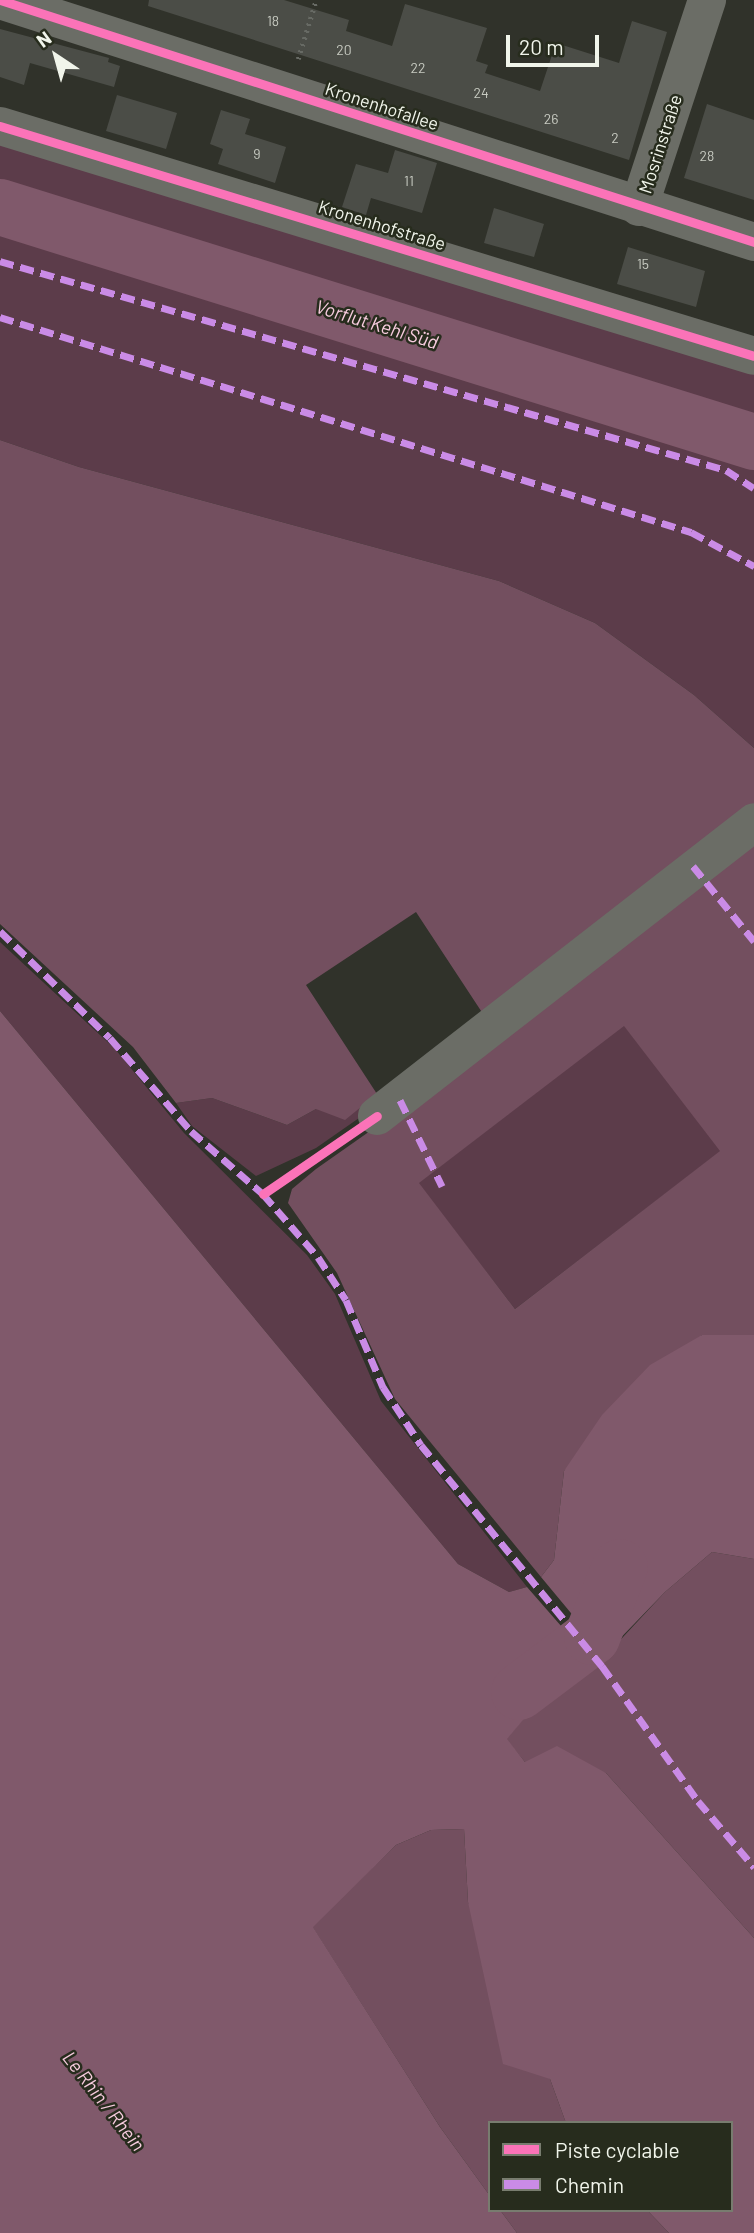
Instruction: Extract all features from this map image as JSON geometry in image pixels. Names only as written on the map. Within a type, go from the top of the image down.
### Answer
[{"type":"street","name":"Mosrinstraße","points":[[639,207],[707,0]]},
{"type":"street","name":"Kronenhofallee","points":[[0,1],[754,242]]},
{"type":"street","name":"Kronenhofstraße","points":[[0,127],[754,356]]},
{"type":"street","points":[[377,1116],[754,822]]},
{"type":"path","points":[[288,91],[316,0]]},
{"type":"shaded area","points":[[0,141],[754,369],[754,748],[694,695],[595,623],[499,581],[79,467],[0,440]]},
{"type":"shaded area","points":[[0,440],[79,467],[499,581],[595,623],[694,695],[754,748],[754,814],[489,1023],[416,912],[306,985],[377,1094],[345,1120],[316,1109],[287,1125],[212,1098],[176,1103],[133,1047],[0,924]]},
{"type":"shaded area","points":[[754,835],[754,1335],[702,1335],[564,1471],[554,1560],[541,1577],[395,1399],[337,1273],[288,1203],[292,1189],[316,1169],[501,1039]],"holes":[[[624,1026],[720,1151],[515,1309],[419,1183]]]},
{"type":"shaded area","points":[[0,942],[115,1049],[184,1133],[307,1255],[335,1294],[381,1401],[527,1587],[509,1592],[458,1564],[0,1011]]},
{"type":"shaded area","points":[[624,1025],[721,1151],[515,1309],[418,1183]]},
{"type":"shaded area","points":[[377,1094],[382,1102],[316,1148],[256,1176],[192,1126],[176,1103],[212,1098],[287,1125],[316,1109]]},
{"type":"shaded area","points":[[712,1552],[754,1559],[754,1938],[606,1773],[525,1762],[506,1739],[558,1679],[596,1666],[665,1592]]},
{"type":"shaded area","points":[[464,1829],[468,1902],[550,2079],[565,2121],[488,2121],[488,2193],[440,2127],[312,1926],[396,1845],[431,1830]]},
{"type":"shaded area","points":[[501,2212],[649,2212],[669,2233],[517,2233]]},
{"type":"water","name":"Le Rhin / Rhein","points":[[0,1011],[458,1564],[509,1592],[527,1587],[596,1666],[558,1679],[507,1739],[525,1762],[557,1746],[606,1773],[754,1938],[754,2233],[669,2233],[649,2212],[733,2212],[733,2121],[565,2121],[550,2079],[503,2064],[468,1902],[464,1829],[431,1830],[396,1845],[313,1927],[440,2127],[488,2193],[488,2212],[501,2212],[517,2233],[0,2233]]},
{"type":"water","points":[[702,1335],[754,1335],[754,1559],[712,1552],[665,1592],[605,1654],[541,1577],[554,1560],[564,1471],[602,1415],[650,1365]]},
{"type":"building","points":[[149,0],[284,0],[349,20],[346,31],[392,46],[405,4],[487,28],[476,61],[488,65],[485,73],[540,91],[556,43],[619,63],[632,21],[667,32],[629,160],[148,6]]},
{"type":"building","points":[[0,29],[109,58],[108,62],[120,66],[114,87],[30,63],[24,85],[0,77]]},
{"type":"building","points":[[117,95],[177,113],[166,149],[106,131]]},
{"type":"building","points":[[707,104],[754,120],[754,200],[684,178]]},
{"type":"building","points":[[221,110],[250,119],[245,134],[286,147],[275,183],[218,164],[223,149],[210,144]]},
{"type":"building","points":[[395,150],[437,163],[422,213],[371,198],[366,215],[342,207],[356,164],[388,173]]},
{"type":"building","points":[[494,208],[544,224],[534,257],[484,243]]},
{"type":"building","points":[[628,247],[705,271],[696,307],[617,284]]},
{"type":"waterway","name":"Vorflut Kehl Süd","points":[[0,207],[754,442]]},
{"type":"waterway","points":[[519,1692],[592,1637],[620,1567]]},
{"type":"marked path","points":[[0,261],[726,470],[754,488]]},
{"type":"marked path","points":[[0,317],[691,532],[754,566]]},
{"type":"marked path","points":[[693,866],[754,941]]},
{"type":"marked path","points":[[0,931],[110,1038],[191,1131],[263,1194],[318,1257],[346,1300],[383,1387],[421,1445],[602,1666],[698,1801],[754,1867]]},
{"type":"marked path","points":[[400,1100],[442,1186]]},
{"type":"cycle path","points":[[0,0],[754,242]]},
{"type":"cycle path","points":[[0,126],[754,356]]},
{"type":"cycle path","points":[[263,1194],[377,1116]]}]
